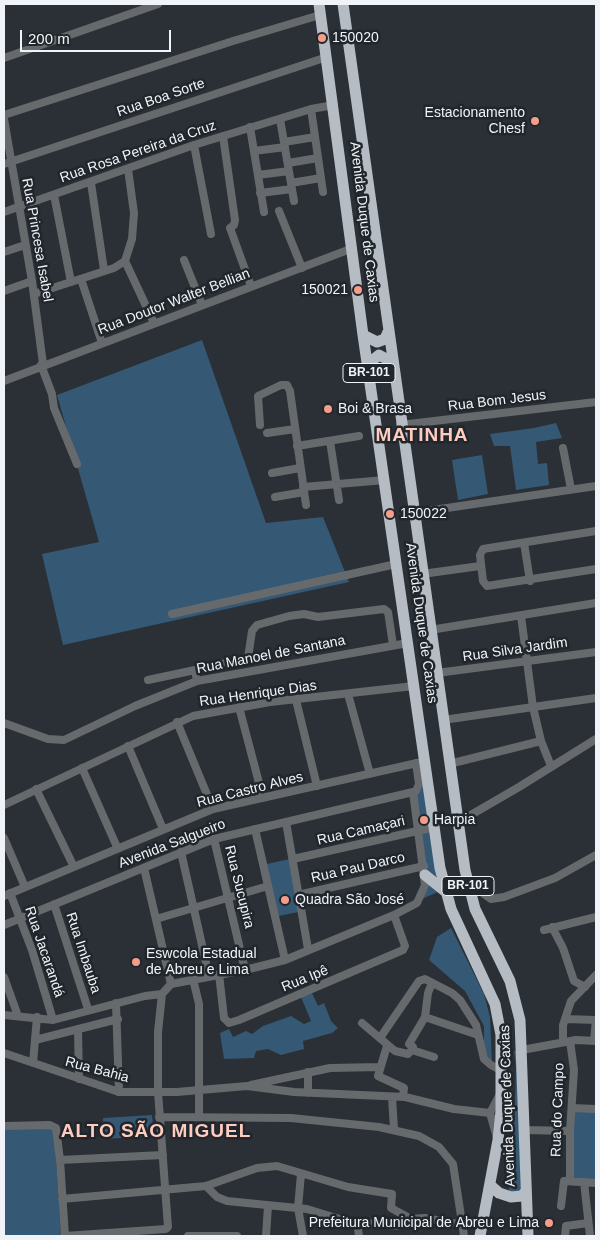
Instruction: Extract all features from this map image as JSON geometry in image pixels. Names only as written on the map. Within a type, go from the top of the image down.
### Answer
[{"type":"highway","name":"Avenida Duque de Caxias","points":[[343,4],[400,425],[467,882],[475,909],[513,990],[520,1020],[528,1236]]},
{"type":"highway","name":"Avenida Duque de Caxias","points":[[320,9],[363,335],[414,686],[421,762],[446,892],[458,925],[495,1004],[502,1036],[498,1140],[491,1186],[480,1236]]},
{"type":"highway","points":[[339,142],[348,138],[360,137]]},
{"type":"highway","points":[[363,335],[377,342],[385,339],[388,332]]},
{"type":"highway","points":[[368,364],[379,355],[392,362]]},
{"type":"highway","points":[[424,870],[446,892]]},
{"type":"highway","points":[[491,1186],[499,1193],[511,1197],[522,1196],[526,1191]]},
{"type":"highway","points":[[484,1219],[486,1236]]},
{"type":"street","points":[[4,58],[158,4]]},
{"type":"street","points":[[4,115],[224,44],[320,9]]},
{"type":"street","name":"Rua Boa Sorte","points":[[7,163],[327,57]]},
{"type":"street","name":"Rua Rosa Pereira da Cruz","points":[[4,212],[194,145],[250,127],[334,105]]},
{"type":"street","points":[[310,110],[323,192]]},
{"type":"street","name":"Rua Princesa Isabel","points":[[4,119],[7,163],[18,206],[32,281],[42,365],[52,394],[54,408],[77,464]]},
{"type":"street","points":[[280,119],[294,201]]},
{"type":"street","points":[[250,127],[264,212]]},
{"type":"street","points":[[223,136],[232,226],[251,286]]},
{"type":"street","points":[[254,151],[315,137]]},
{"type":"street","points":[[194,145],[210,234]]},
{"type":"street","points":[[258,175],[318,158]]},
{"type":"street","points":[[128,168],[134,213],[132,239],[125,261],[154,323]]},
{"type":"street","points":[[260,193],[321,178]]},
{"type":"street","points":[[91,182],[104,270]]},
{"type":"street","points":[[54,195],[71,282]]},
{"type":"street","points":[[279,211],[302,268]]},
{"type":"street","points":[[4,252],[25,245]]},
{"type":"street","name":"Rua Doutor Walter Bellian","points":[[5,377],[102,343],[353,248]]},
{"type":"street","points":[[184,260],[202,305]]},
{"type":"street","points":[[34,294],[81,279],[125,261]]},
{"type":"street","points":[[81,279],[102,343]]},
{"type":"street","points":[[4,291],[32,281]]},
{"type":"street","points":[[260,425],[258,396],[284,385],[290,391],[306,505]]},
{"type":"street","name":"Rua Bom Jesus","points":[[400,425],[596,402]]},
{"type":"street","points":[[267,433],[295,430]]},
{"type":"street","points":[[297,446],[359,436]]},
{"type":"street","points":[[330,441],[338,500]]},
{"type":"street","points":[[563,448],[571,489]]},
{"type":"street","points":[[272,473],[300,468]]},
{"type":"street","points":[[275,496],[304,489],[385,480]]},
{"type":"street","points":[[413,513],[596,486]]},
{"type":"street","points":[[596,532],[483,549],[480,555],[483,581],[487,586],[596,569]]},
{"type":"street","points":[[524,543],[530,580]]},
{"type":"street","points":[[172,614],[396,564]]},
{"type":"street","points":[[422,574],[480,566]]},
{"type":"street","points":[[430,630],[596,603]]},
{"type":"street","points":[[148,680],[248,658],[252,631],[257,625],[304,614],[318,617],[384,609],[388,612],[393,646]]},
{"type":"street","points":[[520,616],[525,662],[533,707],[541,741],[551,766]]},
{"type":"street","name":"Rua Manoel de Santana","points":[[4,723],[54,741],[71,739],[135,706],[198,681],[408,643]]},
{"type":"street","name":"Rua Silva Jardim","points":[[437,673],[596,652]]},
{"type":"street","points":[[195,670],[198,681]]},
{"type":"street","name":"Rua Henrique Dias","points":[[4,805],[177,722],[212,711],[414,686]]},
{"type":"street","points":[[348,694],[370,774]]},
{"type":"street","points":[[444,720],[596,698]]},
{"type":"street","points":[[296,700],[317,786]]},
{"type":"street","points":[[239,707],[263,798]]},
{"type":"street","points":[[177,722],[213,809]]},
{"type":"street","points":[[457,823],[596,739]]},
{"type":"street","points":[[449,764],[541,741]]},
{"type":"street","points":[[128,746],[162,829]]},
{"type":"street","points":[[4,1126],[55,1126],[60,1160],[65,1236],[106,1235],[168,1228],[167,1191],[158,1092],[158,1032],[162,994],[171,984],[246,970],[285,960],[394,915],[417,903],[424,891],[424,870],[413,792],[416,791],[419,784],[421,762]]},
{"type":"street","name":"Rua Castro Alves","points":[[7,894],[213,809],[421,762]]},
{"type":"street","points":[[82,768],[117,847]]},
{"type":"street","points":[[36,789],[74,867]]},
{"type":"street","name":"Avenida Salgueiro","points":[[4,925],[214,839],[413,792]]},
{"type":"street","points":[[286,822],[308,949]]},
{"type":"street","name":"Rua Camaçari","points":[[293,859],[434,827]]},
{"type":"street","points":[[255,829],[285,960]]},
{"type":"street","points":[[4,838],[25,887]]},
{"type":"street","name":"Rua Sucupira","points":[[214,839],[230,898],[246,970]]},
{"type":"street","points":[[181,852],[209,976]]},
{"type":"street","points":[[467,882],[485,896],[496,899],[546,882],[596,855]]},
{"type":"street","points":[[144,868],[171,984]]},
{"type":"street","name":"Rua Pau Darco","points":[[298,895],[424,870]]},
{"type":"street","points":[[156,919],[268,886]]},
{"type":"street","name":"Rua Jacarandá","points":[[7,894],[20,919],[32,950],[53,1020]]},
{"type":"street","name":"Rua Imbauba","points":[[54,904],[88,1010]]},
{"type":"street","name":"Rua Ipê","points":[[219,974],[224,1018],[229,1023],[403,950],[405,946],[394,915]]},
{"type":"street","points":[[585,986],[573,980],[563,948],[548,928],[596,917]]},
{"type":"street","points":[[522,1050],[566,1041],[595,1041],[596,1020],[564,1019],[571,1002],[596,975]]},
{"type":"street","points":[[4,978],[18,1016]]},
{"type":"street","points":[[192,979],[199,1011],[199,1116]]},
{"type":"street","points":[[380,1038],[419,981],[425,979],[460,1000],[472,1017],[484,1058],[491,1065],[502,1071]]},
{"type":"street","points":[[412,1050],[413,1047],[409,1044],[425,1017],[432,983]]},
{"type":"street","points":[[4,1015],[53,1020],[145,996],[162,994]]},
{"type":"street","points":[[116,1003],[119,1092]]},
{"type":"street","points":[[33,1063],[37,1017]]},
{"type":"street","points":[[425,1017],[478,1035]]},
{"type":"street","points":[[35,1040],[118,1019]]},
{"type":"street","name":"Rua do Campo","points":[[564,1019],[566,1041],[574,1070],[570,1131],[570,1180]]},
{"type":"street","points":[[362,1024],[394,1051],[404,1054],[410,1053],[412,1050]]},
{"type":"street","points":[[78,1030],[79,1079]]},
{"type":"street","points":[[388,1046],[378,1078],[404,1088],[403,1096]]},
{"type":"street","points":[[412,1050],[434,1057]]},
{"type":"street","name":"Rua Bahia","points":[[4,1053],[119,1092],[198,1091],[247,1086],[282,1076],[308,1072],[350,1067],[380,1067]]},
{"type":"street","points":[[308,1072],[308,1093]]},
{"type":"street","points":[[282,1076],[282,1090]]},
{"type":"street","name":"Rua Bahia","points":[[247,1086],[308,1093],[403,1096],[454,1108],[490,1113]]},
{"type":"street","points":[[498,1140],[490,1113],[501,1092]]},
{"type":"street","points":[[392,1097],[394,1129]]},
{"type":"street","points":[[572,1108],[596,1109]]},
{"type":"street","points":[[160,1117],[291,1118],[394,1129],[428,1140],[439,1147],[449,1158],[455,1171],[464,1236]]},
{"type":"street","points":[[524,1130],[570,1131]]},
{"type":"street","points":[[60,1160],[163,1155]]},
{"type":"street","points":[[62,1198],[167,1191],[206,1186],[262,1166],[277,1166],[348,1187],[392,1194],[391,1208],[411,1219]]},
{"type":"street","points":[[301,1174],[298,1208],[303,1236]]},
{"type":"street","points":[[561,1206],[562,1182],[570,1180],[596,1183]]},
{"type":"street","points":[[584,1182],[590,1236]]},
{"type":"street","points":[[206,1186],[222,1199],[268,1206],[298,1208],[357,1222],[397,1226],[411,1219],[432,1219],[463,1226]]},
{"type":"street","points":[[266,1236],[268,1206]]},
{"type":"street","points":[[357,1222],[359,1236]]},
{"type":"street","points":[[565,1236],[566,1226],[588,1223]]},
{"type":"street","points":[[188,1236],[237,1236]]},
{"type":"shaded area","points":[[202,340],[266,523],[323,517],[349,582],[63,645],[42,554],[99,542],[57,395]]},
{"type":"shaded area","points":[[556,423],[562,438],[536,442],[538,464],[547,463],[549,485],[516,490],[510,446],[494,446],[490,434]]},
{"type":"shaded area","points":[[482,455],[488,494],[458,500],[452,460]]},
{"type":"shaded area","points":[[421,783],[424,783],[440,891],[422,899],[427,885],[416,794],[421,790]]},
{"type":"shaded area","points":[[295,858],[298,912],[279,916],[262,865]]},
{"type":"shaded area","points":[[451,928],[484,994],[490,1017],[492,1064],[484,1062],[484,1026],[465,991],[429,960],[437,937]]},
{"type":"shaded area","points":[[312,993],[318,1006],[324,1003],[331,1021],[338,1028],[332,1033],[303,1041],[304,1049],[281,1055],[268,1049],[256,1051],[254,1058],[224,1059],[220,1033],[229,1029],[233,1037],[246,1031],[252,1034],[263,1026],[291,1016],[304,1024],[311,1021],[301,997]]},
{"type":"shaded area","points":[[514,1051],[519,1051],[523,1195],[508,1195],[513,1162],[516,1067]]},
{"type":"shaded area","points":[[573,1106],[596,1107],[596,1182],[584,1181],[567,1175]]},
{"type":"shaded area","points":[[152,1115],[154,1136],[104,1139],[103,1118]]},
{"type":"shaded area","points":[[54,1126],[61,1236],[4,1236],[4,1129]]},
{"type":"place","name":"150020","points":[[322,38]]},
{"type":"place","name":"Estacionamento Chesf","points":[[535,121]]},
{"type":"place","name":"150021","points":[[358,290]]},
{"type":"place","name":"Boi & Brasa","points":[[328,409]]},
{"type":"place","name":"150022","points":[[390,514]]},
{"type":"place","name":"Harpia","points":[[424,820]]},
{"type":"place","name":"Quadra São José","points":[[285,900]]},
{"type":"place","name":"Eswcola Estadual de Abreu e Lima","points":[[136,962]]},
{"type":"place","name":"Prefeitura Municipal de Abreu e Lima","points":[[549,1223]]},
{"type":"district","name":"MATINHA","points":[[422,436]]},
{"type":"district","name":"ALTO SÃO MIGUEL","points":[[156,1132]]}]
